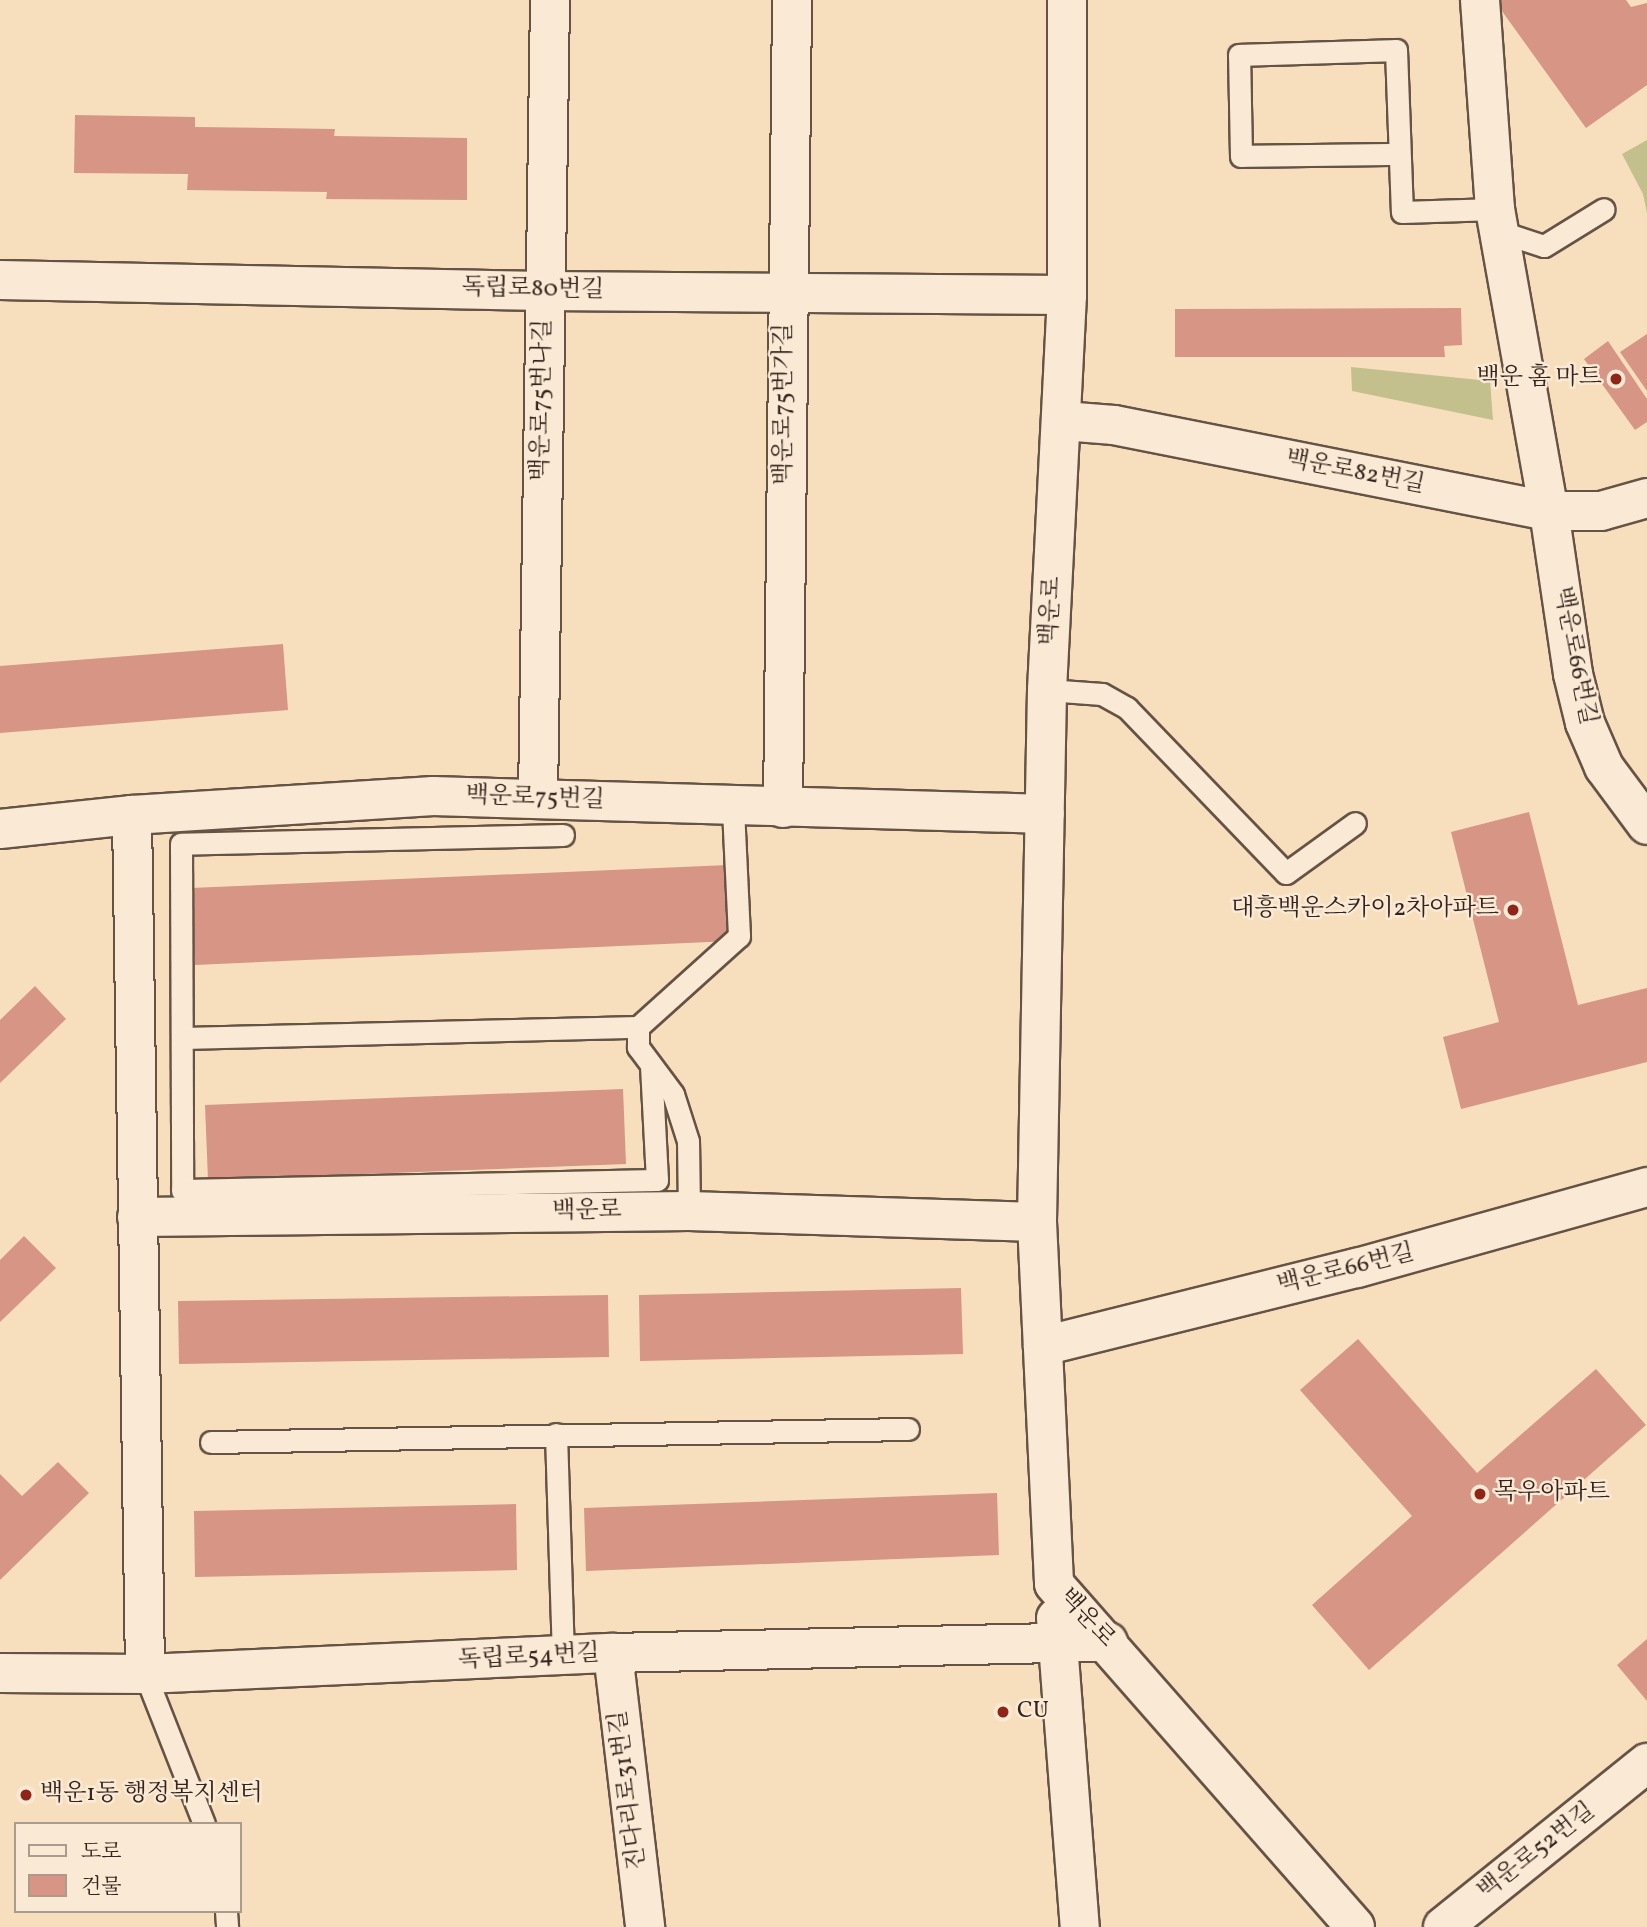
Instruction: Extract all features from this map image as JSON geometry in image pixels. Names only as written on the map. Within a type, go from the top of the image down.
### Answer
[{"type":"street","name":"백운로75번나길","points":[[538,799],[550,0]]},
{"type":"street","name":"백운로75번가길","points":[[783,808],[785,293],[792,0]]},
{"type":"street","name":"백운로","points":[[1067,0],[1067,295],[1063,421],[1047,690],[1037,1223],[1054,1584],[1108,1642],[1355,1927]]},
{"type":"street","name":"백운로66번길","points":[[1480,0],[1496,220],[1585,723],[1616,789],[1647,825]]},
{"type":"street","name":"독립로80번길","points":[[0,280],[544,291],[1067,295]]},
{"type":"street","name":"백운로82번길","points":[[1063,421],[1114,425],[1549,511],[1601,512],[1647,498]]},
{"type":"street","name":"백운로75번길","points":[[13,827],[132,815],[433,796],[733,807],[1045,814]]},
{"type":"street","points":[[132,815],[145,1674]]},
{"type":"street","name":"백운로66번길","points":[[1043,1346],[1357,1268],[1647,1187]]},
{"type":"street","name":"백운로","points":[[137,1217],[689,1211],[1037,1223]]},
{"type":"street","points":[[1054,1584],[1080,1927]]},
{"type":"street","name":"독립로54번길","points":[[0,1673],[145,1674],[613,1653],[1108,1642]]},
{"type":"street","name":"진다리로31번길","points":[[613,1653],[645,1927]]},
{"type":"street","name":"백운로52번길","points":[[1443,1927],[1641,1780]]},
{"type":"lane","points":[[1399,154],[1241,156],[1239,55],[1396,50],[1402,212],[1496,220],[1544,246],[1604,209]]},
{"type":"lane","points":[[1047,690],[1101,694],[1127,708],[1211,789],[1286,873],[1355,823]]},
{"type":"lane","points":[[183,1038],[638,1027],[739,936],[733,807]]},
{"type":"lane","points":[[563,835],[181,844],[182,1190],[657,1180],[652,1065]]},
{"type":"lane","points":[[638,1027],[638,1047],[673,1094],[688,1141],[689,1211]]},
{"type":"lane","points":[[211,1441],[908,1429]]},
{"type":"lane","points":[[556,1434],[563,1657]]},
{"type":"lane","points":[[145,1674],[203,1822]]},
{"type":"shaded area","points":[[1647,140],[1647,213],[1643,194],[1622,154]]},
{"type":"shaded area","points":[[1351,367],[1490,381],[1493,420],[1352,391]]},
{"type":"building","points":[[1494,0],[1626,0],[1631,7],[1647,3],[1647,85],[1586,128]]},
{"type":"building","points":[[75,115],[195,117],[195,127],[335,129],[334,136],[467,138],[467,200],[326,199],[327,192],[187,190],[188,174],[74,173]]},
{"type":"building","points":[[1461,308],[1462,345],[1444,346],[1445,357],[1175,357],[1175,309]]},
{"type":"building","points":[[1647,334],[1647,391],[1620,352]]},
{"type":"building","name":"백운 홈 마트","points":[[1608,341],[1647,399],[1647,422],[1635,430],[1584,359]]},
{"type":"building","points":[[283,644],[288,710],[0,733],[0,666]]},
{"type":"building","name":"대흥백운스카이2차아파트","points":[[1529,812],[1578,1005],[1647,988],[1647,1062],[1461,1109],[1443,1037],[1499,1022],[1451,832]]},
{"type":"building","points":[[728,865],[731,941],[195,965],[191,888]]},
{"type":"building","points":[[35,986],[66,1019],[0,1083],[0,1020]]},
{"type":"building","points":[[623,1089],[626,1164],[208,1180],[205,1105]]},
{"type":"building","points":[[24,1236],[56,1268],[0,1322],[0,1260]]},
{"type":"building","points":[[961,1288],[963,1354],[640,1361],[639,1295]]},
{"type":"building","points":[[608,1295],[609,1357],[179,1364],[178,1301]]},
{"type":"building","name":"목우아파트","points":[[1358,1339],[1477,1473],[1596,1369],[1646,1425],[1369,1670],[1312,1605],[1412,1516],[1300,1390]]},
{"type":"building","points":[[58,1462],[89,1493],[0,1580],[0,1474],[22,1496]]},
{"type":"building","points":[[997,1493],[999,1555],[586,1571],[584,1508]]},
{"type":"building","points":[[516,1504],[517,1570],[195,1577],[194,1511]]},
{"type":"building","points":[[1647,1639],[1647,1701],[1617,1665]]},
{"type":"place","name":"백운 홈 마트","points":[[1616,379]]},
{"type":"place","name":"대흥백운스카이2차아파트","points":[[1513,910]]},
{"type":"place","name":"목우아파트","points":[[1480,1494]]},
{"type":"place","name":"CU","points":[[1003,1712]]},
{"type":"place","name":"백운1동 행정복지센터","points":[[26,1795]]}]
